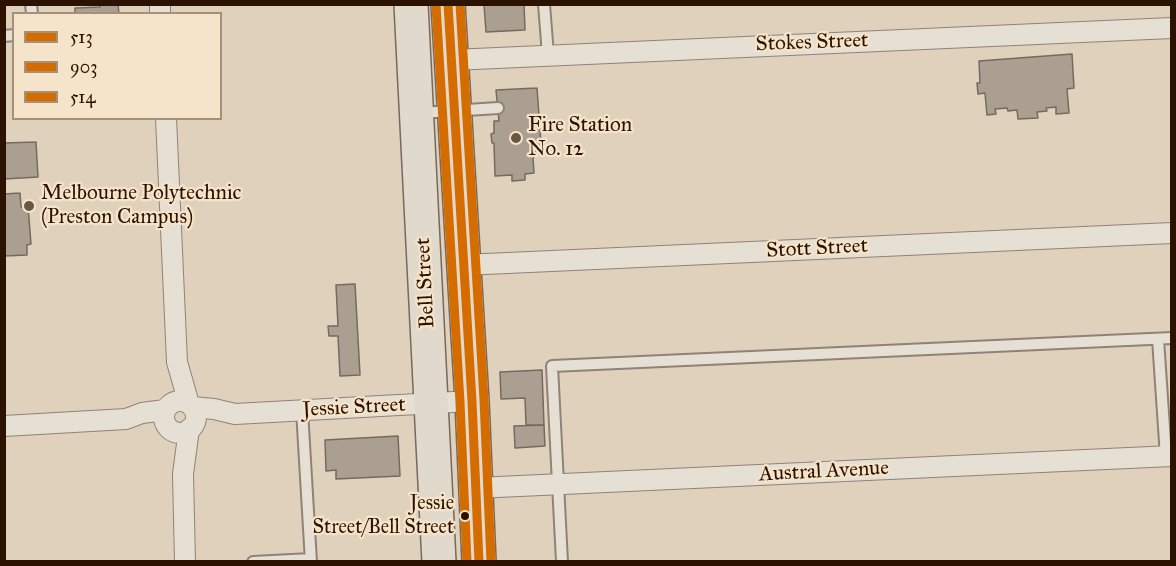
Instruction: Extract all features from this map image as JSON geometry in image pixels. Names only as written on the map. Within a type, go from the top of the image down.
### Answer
[{"type":"highway","name":"Bell Street","points":[[411,4],[439,561]]},
{"type":"highway","name":"Bell Street","points":[[448,4],[472,401],[479,561]]},
{"type":"street","name":"Stokes Street","points":[[452,60],[1172,28]]},
{"type":"street","points":[[165,120],[183,474],[185,561]]},
{"type":"street","name":"Stott Street","points":[[463,265],[1172,233]]},
{"type":"street","name":"Jessie Street","points":[[4,426],[126,419],[142,413],[180,417],[214,409],[235,414],[472,401]]},
{"type":"street","name":"Austral Avenue","points":[[476,488],[1169,456]]},
{"type":"lane","points":[[544,4],[548,55]]},
{"type":"lane","points":[[417,113],[498,108]]},
{"type":"lane","points":[[562,561],[552,366],[1172,338]]},
{"type":"lane","points":[[1158,339],[1169,456]]},
{"type":"lane","points":[[253,561],[311,560],[302,410]]},
{"type":"building","points":[[99,4],[118,4],[119,12],[75,12],[75,8],[100,7]]},
{"type":"building","points":[[484,4],[524,4],[525,30],[486,32]]},
{"type":"building","points":[[1072,54],[1074,88],[1067,89],[1069,113],[1056,114],[1056,107],[1046,108],[1047,111],[1037,112],[1038,118],[1018,119],[1017,110],[1008,111],[1007,108],[995,109],[996,114],[987,115],[985,93],[978,94],[979,61]]},
{"type":"building","name":"Fire Station No. 12","points":[[537,88],[541,143],[533,159],[534,173],[525,174],[525,180],[512,181],[512,175],[495,176],[494,143],[492,143],[491,134],[494,133],[494,121],[499,121],[496,90]]},
{"type":"building","points":[[36,142],[38,177],[4,179],[4,143]]},
{"type":"building","points":[[20,193],[21,207],[28,206],[31,244],[27,245],[27,255],[4,256],[4,194]]},
{"type":"building","points":[[355,284],[360,375],[340,376],[338,336],[329,336],[328,326],[338,326],[336,285]]},
{"type":"building","points":[[542,370],[544,425],[526,425],[525,398],[501,399],[500,372]]},
{"type":"building","points":[[544,425],[545,446],[515,448],[514,426]]},
{"type":"building","points":[[398,436],[400,476],[336,479],[336,470],[326,471],[325,440]]},
{"type":"transit line","name":"513","points":[[448,4],[472,401],[479,562]]},
{"type":"transit line","name":"514","points":[[460,4],[484,400],[491,561]]},
{"type":"transit line","name":"903","points":[[436,5],[460,402],[467,562]]},
{"type":"place","name":"Fire Station No. 12","points":[[516,138]]},
{"type":"place","name":"Melbourne Polytechnic (Preston Campus)","points":[[29,206]]},
{"type":"place","name":"Jessie Street/Bell Street","points":[[465,516]]}]
